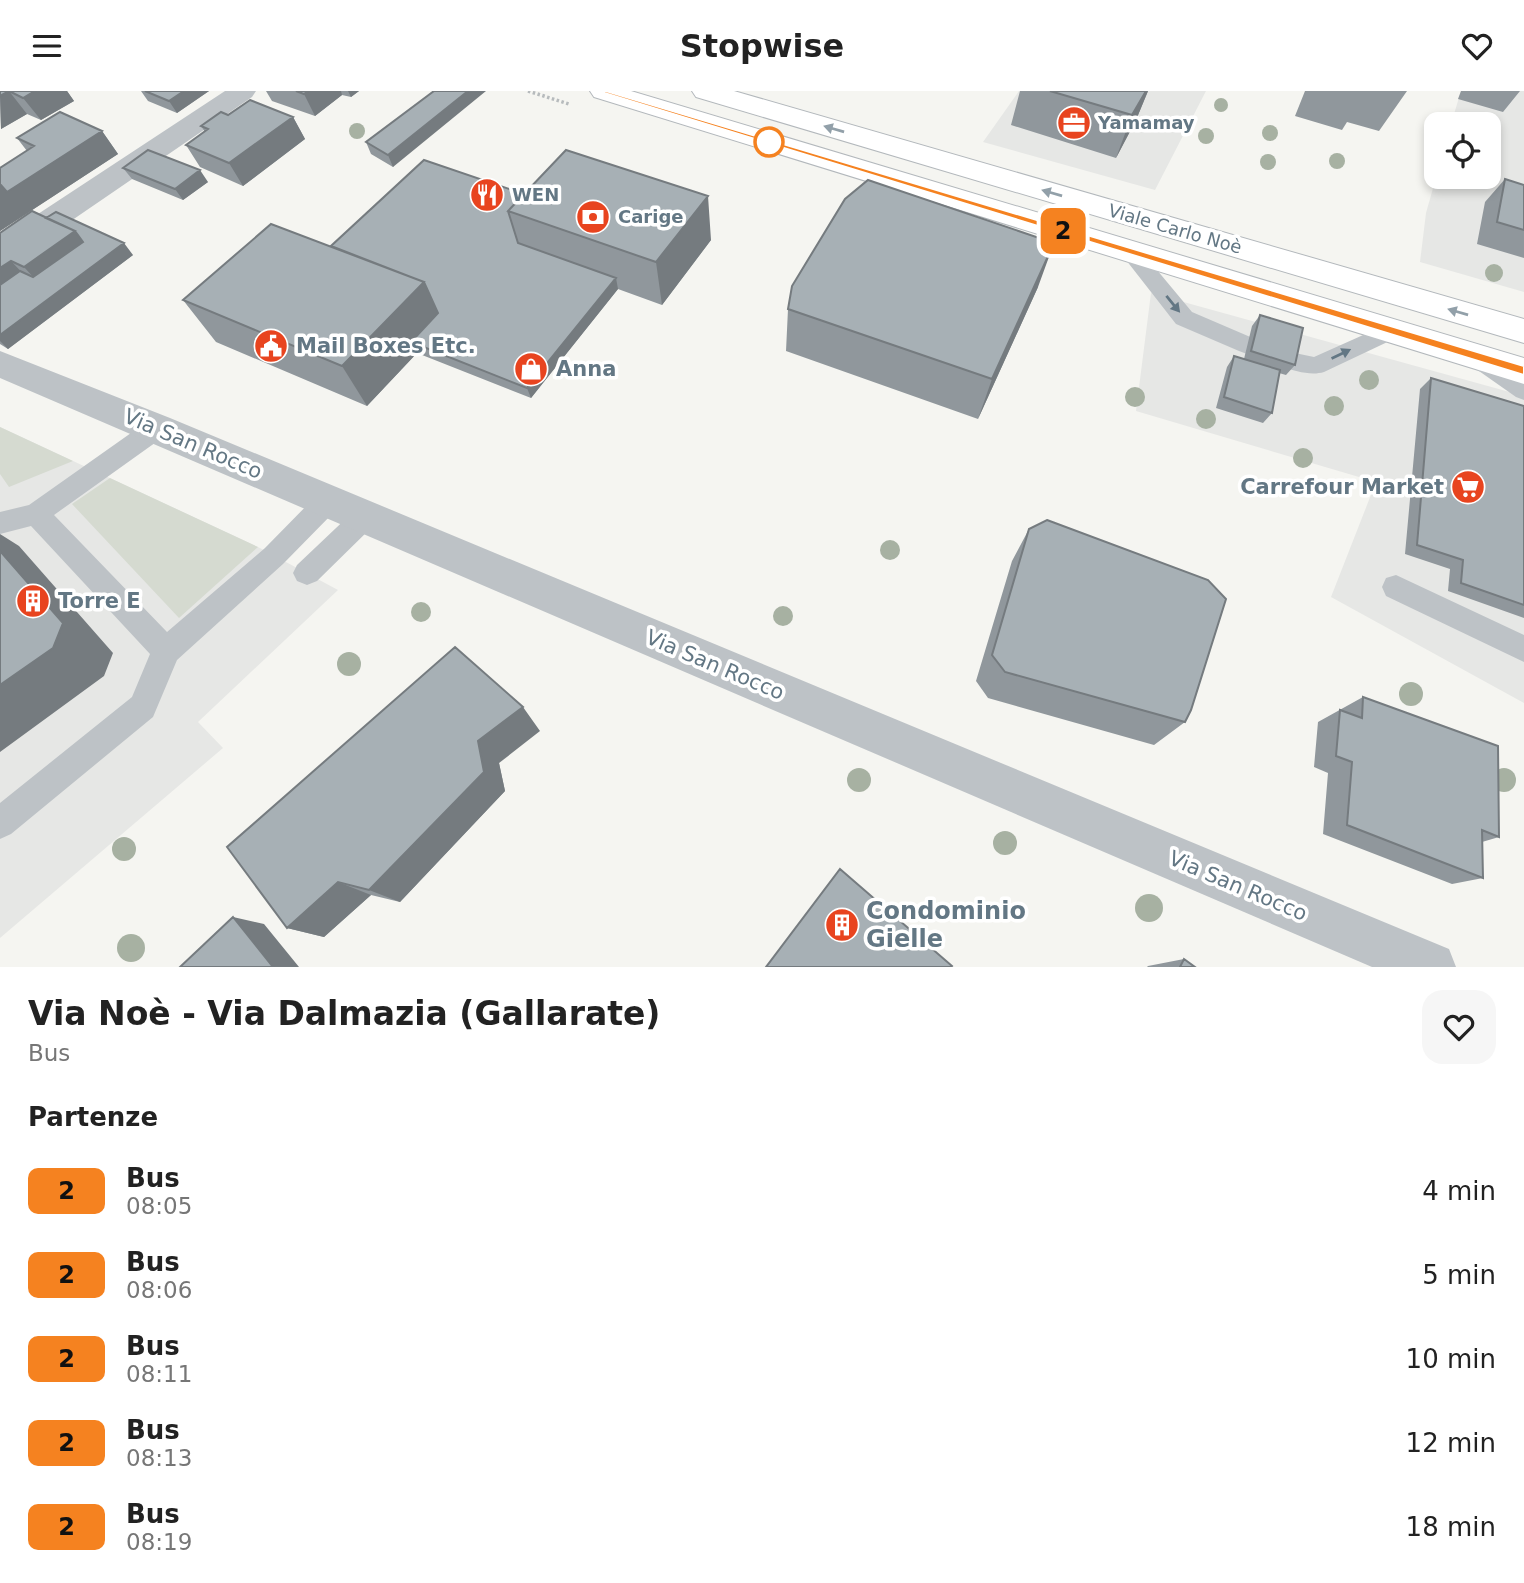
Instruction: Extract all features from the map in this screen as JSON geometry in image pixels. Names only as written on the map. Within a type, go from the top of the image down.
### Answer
[{"type":"main road","name":"Viale Carlo Noè","points":[[603,91],[1524,371]]},
{"type":"main road","name":"Viale Carlo Noè","points":[[705,91],[1524,331]]},
{"type":"street","points":[[0,254],[243,91]]},
{"type":"street","name":"Via San Rocco","points":[[0,364],[1430,967]]},
{"type":"lane","points":[[1130,251],[1184,317],[1247,345]]},
{"type":"lane","points":[[1290,361],[1316,366],[1390,331]]},
{"type":"lane","points":[[1475,356],[1524,391]]},
{"type":"lane","points":[[0,523],[36,514],[157,428]]},
{"type":"lane","points":[[307,573],[345,510]]},
{"type":"lane","points":[[0,823],[143,707],[166,651],[274,556],[345,510]]},
{"type":"lane","points":[[36,514],[166,651]]},
{"type":"lane","points":[[1396,587],[1524,649]]},
{"type":"shaded area","points":[[1019,91],[1206,91],[1155,190],[983,142]]},
{"type":"shaded area","points":[[1461,91],[1524,91],[1524,292],[1420,262],[1426,213],[1433,189],[1501,189],[1501,112],[1455,112]]},
{"type":"shaded area","points":[[1151,293],[1524,396],[1524,703],[1331,597],[1376,482],[1136,411]]},
{"type":"shaded area","points":[[0,427],[258,547],[338,590],[198,722],[223,748],[0,938]]},
{"type":"shaded area","points":[[0,427],[73,461],[9,487],[0,474]]},
{"type":"shaded area","points":[[110,478],[258,547],[179,618],[72,504]]},
{"type":"building","points":[[9,91],[35,91],[23,98]]},
{"type":"building","points":[[145,91],[184,91],[169,101]]},
{"type":"building","points":[[434,91],[468,91],[388,155],[366,142]]},
{"type":"building","points":[[1050,91],[1146,91],[1132,115]]},
{"type":"building","points":[[250,100],[293,117],[229,163],[186,145],[208,129],[201,126],[221,112],[228,115]]},
{"type":"building","points":[[60,112],[102,131],[7,192],[0,184],[0,168],[34,146],[17,138]]},
{"type":"building","points":[[148,150],[200,170],[175,189],[123,168]]},
{"type":"building","points":[[566,150],[708,196],[656,262],[508,211]]},
{"type":"building","points":[[424,160],[524,194],[508,211],[518,243],[616,278],[527,388],[411,342],[438,313],[424,282],[331,246]]},
{"type":"building","points":[[1505,179],[1524,185],[1524,230],[1497,222]]},
{"type":"building","points":[[868,180],[1054,243],[992,379],[788,309],[792,286],[845,199]]},
{"type":"building","points":[[32,211],[75,231],[24,267],[11,261],[0,268],[0,233]]},
{"type":"building","points":[[56,212],[124,243],[0,335],[0,285],[20,271],[33,277],[83,242],[75,231],[46,218]]},
{"type":"building","points":[[271,224],[424,282],[342,366],[183,300]]},
{"type":"building","points":[[1260,315],[1303,328],[1295,365],[1251,351]]},
{"type":"building","points":[[1234,356],[1280,370],[1272,413],[1224,397]]},
{"type":"building","name":"Carrefour Market","points":[[1431,378],[1524,406],[1524,605],[1461,583],[1463,560],[1417,545]]},
{"type":"building","points":[[1047,520],[1208,580],[1226,599],[1185,722],[1005,672],[992,655],[1029,529]]},
{"type":"building","points":[[0,551],[63,623],[53,648],[0,685]]},
{"type":"building","points":[[455,647],[523,707],[478,741],[484,772],[369,890],[338,882],[287,928],[227,847]]},
{"type":"building","points":[[1363,697],[1498,746],[1499,837],[1482,830],[1483,878],[1347,825],[1352,762],[1336,756],[1340,710],[1362,718]]},
{"type":"building","name":"Condominio Gielle","points":[[840,869],[952,966],[766,967]]},
{"type":"building","points":[[233,917],[273,967],[180,967]]},
{"type":"building","points":[[1184,959],[1195,967],[1180,967]]},
{"type":"bus line","name":"2","points":[[603,91],[1524,371]]},
{"type":"place","name":"Yamamay","points":[[1074,123]]},
{"type":"place","name":"WEN","points":[[487,195]]},
{"type":"place","name":"Carige","points":[[593,217]]},
{"type":"place","name":"Mail Boxes Etc.","points":[[271,346]]},
{"type":"place","name":"Anna","points":[[531,369]]},
{"type":"place","name":"Carrefour Market","points":[[1468,487]]},
{"type":"place","name":"Torre E","points":[[33,601]]},
{"type":"place","name":"Condominio Gielle","points":[[842,925]]}]
